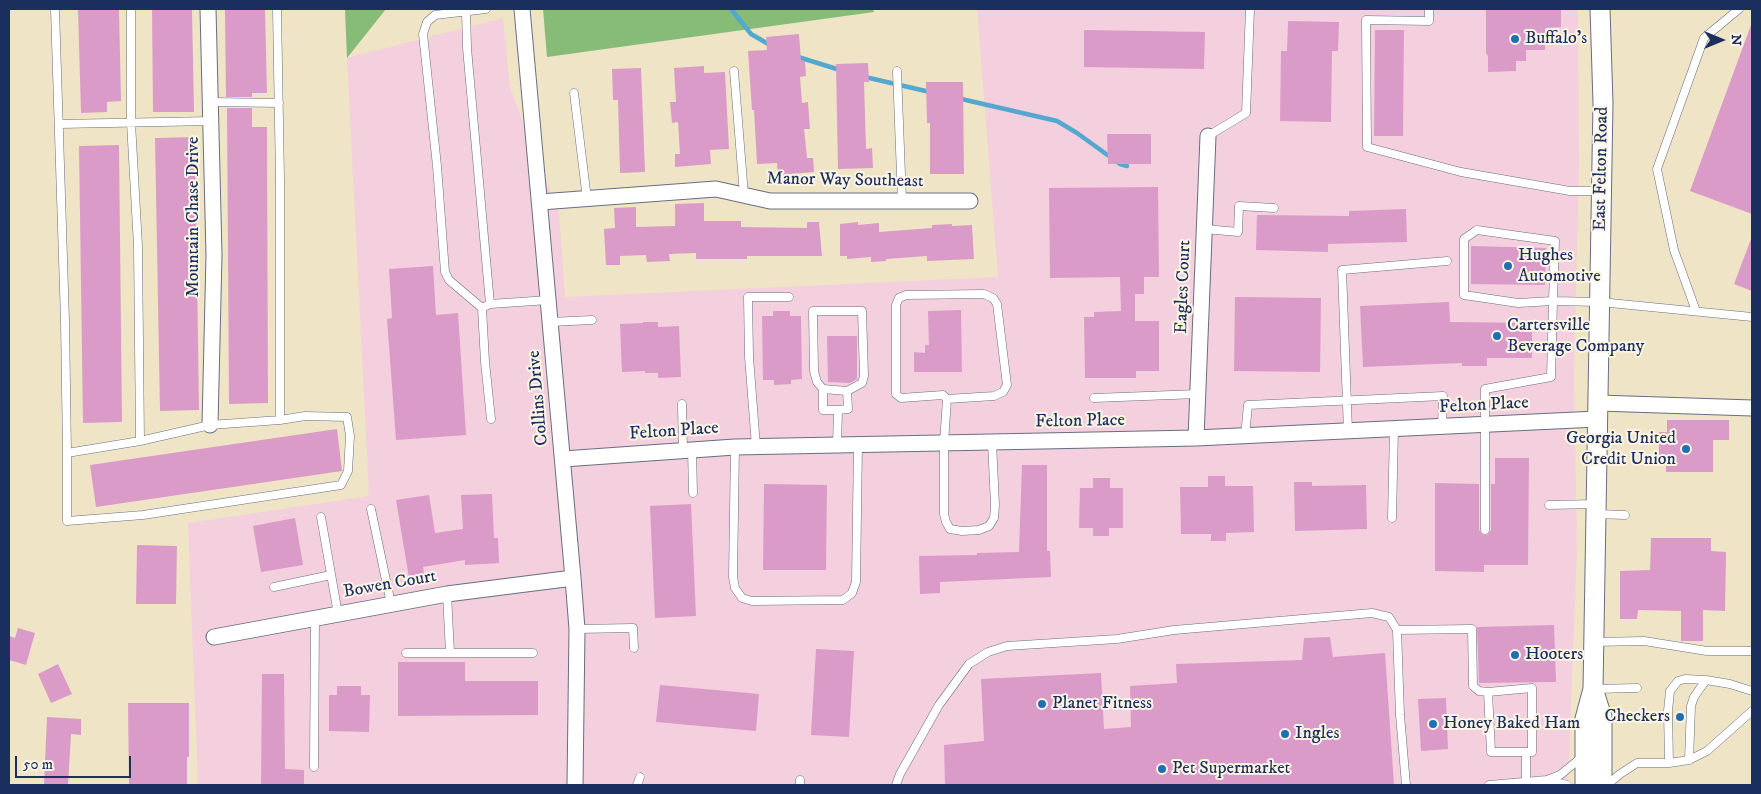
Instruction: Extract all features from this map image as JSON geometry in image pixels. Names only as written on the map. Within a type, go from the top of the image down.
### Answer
[{"type":"street","name":"Mountain Chase Drive","points":[[208,9],[214,255],[210,425]]},
{"type":"street","name":"Collins Drive","points":[[522,9],[574,578],[577,629],[575,785]]},
{"type":"street","name":"East Felton Road","points":[[1585,785],[1585,719],[1593,689],[1594,642],[1603,102],[1600,9]]},
{"type":"street","name":"Eagles Court","points":[[1196,438],[1208,136]]},
{"type":"street","name":"Manor Way Southeast","points":[[540,202],[716,190],[770,201],[970,201]]},
{"type":"street","name":"Felton Place","points":[[563,459],[756,446],[1245,436],[1486,424],[1597,411],[1752,408]]},
{"type":"street","name":"Bowen Court","points":[[214,637],[447,594],[574,578]]},
{"type":"street","name":"East Felton Road","points":[[1593,689],[1602,717],[1602,785]]},
{"type":"lane","points":[[55,9],[65,321],[67,521],[143,515],[341,485],[348,471],[350,436],[347,416],[305,416],[280,420],[210,425],[140,441],[67,453]]},
{"type":"lane","points":[[131,9],[132,123],[138,246],[140,441]]},
{"type":"lane","points":[[277,9],[280,208],[280,420]]},
{"type":"lane","points":[[486,9],[435,15],[427,22],[423,34],[437,157],[445,272],[449,280],[486,306],[549,300]]},
{"type":"lane","points":[[1208,136],[1246,113],[1250,9]]},
{"type":"lane","points":[[1429,9],[1429,21],[1366,20],[1368,147],[1461,172],[1570,191],[1602,191]]},
{"type":"lane","points":[[1696,311],[1674,250],[1657,169],[1704,38],[1739,9]]},
{"type":"lane","points":[[466,11],[467,48],[486,306],[485,362],[491,419]]},
{"type":"lane","points":[[734,71],[744,195]]},
{"type":"lane","points":[[897,71],[902,201]]},
{"type":"lane","points":[[574,93],[587,199]]},
{"type":"lane","points":[[211,102],[279,103]]},
{"type":"lane","points":[[60,124],[212,121]]},
{"type":"lane","points":[[1205,229],[1238,232],[1239,206],[1274,208]]},
{"type":"lane","points":[[1485,530],[1485,389],[1551,377],[1553,301],[1555,242],[1477,230],[1464,239],[1464,294],[1518,303],[1553,301],[1600,302],[1752,317]]},
{"type":"lane","points":[[1348,431],[1342,270],[1447,262]]},
{"type":"lane","points":[[984,294],[993,298],[997,304],[1007,384],[1003,392],[994,396],[947,399],[942,395],[901,398],[896,394],[896,305],[899,298],[906,295],[984,294]]},
{"type":"lane","points":[[756,446],[749,357],[748,297],[789,297]]},
{"type":"lane","points":[[823,389],[848,390],[862,383],[864,376],[862,311],[813,311],[814,371],[817,382],[823,389],[823,410],[848,409],[848,390]]},
{"type":"lane","points":[[550,322],[592,320]]},
{"type":"lane","points":[[1094,398],[1198,394]]},
{"type":"lane","points":[[1245,436],[1248,405],[1443,396],[1442,426]]},
{"type":"lane","points":[[947,399],[944,442],[944,514],[950,529],[962,531],[979,530],[989,526],[994,518],[992,442]]},
{"type":"lane","points":[[682,404],[693,493]]},
{"type":"lane","points":[[837,445],[838,410]]},
{"type":"lane","points":[[1392,518],[1394,429]]},
{"type":"lane","points":[[735,447],[733,577],[735,588],[742,598],[752,601],[842,600],[852,594],[856,582],[858,444]]},
{"type":"lane","points":[[1549,505],[1596,509],[1625,515]]},
{"type":"lane","points":[[371,509],[392,604]]},
{"type":"lane","points":[[322,517],[338,614]]},
{"type":"lane","points":[[274,587],[331,575]]},
{"type":"lane","points":[[447,594],[450,653]]},
{"type":"lane","points":[[896,785],[900,774],[940,705],[969,664],[988,652],[1007,646],[1117,640],[1174,630],[1372,613],[1390,617],[1397,630],[1400,715],[1406,785]]},
{"type":"lane","points":[[314,767],[315,618]]},
{"type":"lane","points":[[577,629],[633,628],[634,648]]},
{"type":"lane","points":[[1397,630],[1472,629],[1473,686],[1479,691],[1488,692],[1532,688],[1532,752],[1490,752],[1488,692]]},
{"type":"lane","points":[[1594,642],[1644,641],[1707,651],[1752,651]]},
{"type":"lane","points":[[406,653],[533,653]]},
{"type":"lane","points":[[1669,763],[1668,711],[1670,691],[1678,681],[1685,678],[1706,680],[1730,684],[1752,692]]},
{"type":"lane","points":[[1689,760],[1691,706],[1706,680]]},
{"type":"lane","points":[[1593,689],[1637,688]]},
{"type":"lane","points":[[1607,785],[1637,763],[1669,763],[1689,760],[1707,751],[1752,711]]},
{"type":"lane","points":[[1526,752],[1526,783]]},
{"type":"lane","points":[[1489,785],[1547,780],[1560,775],[1585,755]]},
{"type":"lane","points":[[1547,780],[1567,785]]},
{"type":"shaded area","points":[[977,9],[1578,9],[1579,162],[1574,378],[1577,546],[1568,785],[198,785],[188,523],[369,496],[347,58],[503,18],[510,88],[559,213],[565,297],[998,277]]},
{"type":"green space","points":[[345,9],[386,9],[347,58]]},
{"type":"green space","points":[[543,9],[873,9],[874,12],[547,57]]},
{"type":"building","points":[[78,9],[119,9],[121,101],[107,102],[107,112],[81,113]]},
{"type":"building","points":[[152,9],[192,9],[194,112],[153,112]]},
{"type":"building","points":[[225,9],[265,9],[267,93],[252,93],[252,97],[226,97]]},
{"type":"building","name":"Buffalo's","points":[[1486,9],[1561,9],[1561,27],[1545,28],[1545,50],[1526,50],[1526,61],[1516,61],[1516,71],[1488,72]]},
{"type":"building","points":[[1288,21],[1339,22],[1338,51],[1332,51],[1331,122],[1280,121],[1281,51],[1287,51]]},
{"type":"building","points":[[1752,26],[1752,214],[1690,191]]},
{"type":"building","points":[[1084,30],[1205,32],[1204,69],[1084,67]]},
{"type":"building","points":[[1375,30],[1404,30],[1403,136],[1374,136]]},
{"type":"building","points":[[799,34],[801,61],[805,61],[806,76],[800,77],[802,103],[808,102],[810,129],[804,129],[807,158],[813,158],[814,172],[778,175],[777,163],[757,164],[748,51],[767,50],[766,37]]},
{"type":"building","points":[[868,63],[869,82],[864,82],[866,149],[872,148],[873,168],[838,169],[836,64]]},
{"type":"building","points":[[704,66],[704,73],[725,72],[729,149],[710,150],[711,164],[675,167],[675,154],[680,154],[678,122],[672,123],[670,102],[676,102],[674,68]]},
{"type":"building","points":[[641,68],[645,172],[620,173],[618,100],[613,100],[612,69]]},
{"type":"building","points":[[926,82],[963,82],[964,174],[930,174],[930,123],[927,123]]},
{"type":"building","points":[[227,108],[252,108],[252,127],[267,127],[268,403],[229,404]]},
{"type":"building","points":[[1107,134],[1151,134],[1151,164],[1108,164]]},
{"type":"building","points":[[195,137],[199,410],[160,411],[155,138]]},
{"type":"building","points":[[119,145],[122,422],[83,423],[79,146]]},
{"type":"building","points":[[1158,187],[1159,277],[1144,277],[1144,294],[1135,294],[1135,321],[1159,321],[1159,371],[1136,371],[1136,378],[1085,378],[1084,317],[1094,317],[1094,312],[1121,311],[1120,277],[1050,278],[1049,188]]},
{"type":"building","points":[[704,203],[704,221],[741,221],[741,227],[807,228],[807,222],[819,222],[822,256],[747,256],[747,259],[696,259],[696,253],[669,254],[670,261],[647,262],[646,255],[620,256],[620,265],[606,265],[604,229],[615,228],[614,208],[636,207],[636,227],[675,226],[675,204]]},
{"type":"building","points":[[1406,209],[1407,242],[1328,244],[1328,252],[1256,250],[1257,215],[1349,216],[1349,211]]},
{"type":"building","points":[[858,222],[858,225],[879,223],[879,232],[932,228],[932,225],[972,225],[974,259],[927,261],[927,256],[871,262],[871,257],[847,259],[847,256],[840,256],[840,224]]},
{"type":"building","points":[[1752,240],[1752,291],[1734,284]]},
{"type":"building","name":"Hughes Automotive","points":[[1471,246],[1546,248],[1545,285],[1471,284]]},
{"type":"building","points":[[433,266],[436,315],[458,313],[466,435],[396,440],[387,319],[392,318],[389,269]]},
{"type":"building","points":[[1235,297],[1321,298],[1320,372],[1234,371]]},
{"type":"building","points":[[1449,302],[1450,322],[1532,323],[1532,358],[1487,358],[1487,366],[1462,366],[1462,363],[1363,367],[1360,306]]},
{"type":"building","points":[[961,310],[962,372],[914,372],[914,352],[925,353],[925,345],[929,345],[928,311]]},
{"type":"building","points":[[773,311],[790,311],[790,316],[801,316],[802,379],[791,380],[791,384],[774,385],[774,380],[763,380],[762,316],[773,316]]},
{"type":"building","points":[[658,322],[658,327],[679,326],[681,377],[658,378],[658,373],[645,373],[645,371],[622,372],[620,324]]},
{"type":"building","points":[[827,336],[857,336],[857,379],[850,383],[828,382]]},
{"type":"building","name":"Georgia United Credit Union","points":[[1667,420],[1729,420],[1729,440],[1713,440],[1713,472],[1666,472],[1666,458],[1659,458],[1659,432],[1667,432]]},
{"type":"building","points":[[337,429],[342,471],[96,507],[90,465]]},
{"type":"building","points":[[1495,458],[1529,458],[1528,565],[1484,565],[1484,572],[1435,571],[1435,483],[1479,484],[1479,530],[1483,535],[1487,535],[1491,530],[1491,484],[1495,484]]},
{"type":"building","points":[[1022,465],[1047,465],[1047,551],[1050,551],[1051,577],[940,582],[940,593],[920,594],[919,556],[1019,552]]},
{"type":"building","points":[[1208,476],[1225,476],[1225,486],[1253,486],[1254,532],[1226,533],[1226,541],[1211,541],[1211,534],[1181,534],[1180,487],[1208,487]]},
{"type":"building","points":[[1093,478],[1110,478],[1110,488],[1123,488],[1123,528],[1109,528],[1109,536],[1093,536],[1093,528],[1079,528],[1080,488],[1093,488]]},
{"type":"building","points":[[1294,482],[1312,482],[1312,486],[1366,485],[1367,529],[1295,531]]},
{"type":"building","points":[[764,484],[827,485],[826,570],[763,570]]},
{"type":"building","points":[[492,494],[494,538],[498,538],[499,563],[465,565],[465,560],[423,567],[425,581],[410,584],[396,500],[429,495],[435,533],[463,529],[461,495]]},
{"type":"building","points":[[691,504],[696,616],[655,618],[650,506]]},
{"type":"building","points":[[295,518],[303,565],[261,572],[253,526]]},
{"type":"building","points":[[1651,538],[1711,538],[1711,551],[1726,552],[1725,611],[1703,610],[1703,641],[1681,641],[1681,611],[1638,610],[1637,619],[1620,619],[1620,571],[1650,570]]},
{"type":"building","points":[[137,545],[177,546],[176,604],[136,604]]},
{"type":"building","name":"Hooters","points":[[1554,625],[1556,682],[1479,683],[1477,627]]},
{"type":"building","points":[[18,628],[35,633],[26,665],[9,660],[9,636],[15,638]]},
{"type":"building","points":[[1330,637],[1333,657],[1385,653],[1394,785],[945,785],[944,745],[984,741],[981,679],[1101,673],[1104,729],[1131,727],[1130,686],[1177,683],[1176,664],[1302,660],[1304,638]]},
{"type":"building","points":[[816,649],[854,651],[849,737],[811,735]]},
{"type":"building","points":[[398,662],[465,662],[465,681],[538,681],[538,715],[398,716]]},
{"type":"building","points":[[58,664],[72,694],[51,703],[38,674]]},
{"type":"building","points":[[262,674],[284,674],[285,769],[304,770],[304,785],[261,785]]},
{"type":"building","points":[[660,685],[759,694],[756,731],[656,722]]},
{"type":"building","points":[[337,686],[361,686],[361,695],[370,695],[369,732],[329,731],[329,695],[337,695]]},
{"type":"building","name":"Honey Baked Ham","points":[[1446,698],[1448,749],[1421,751],[1418,699]]},
{"type":"building","points":[[128,703],[189,703],[187,785],[129,785]]},
{"type":"building","points":[[47,717],[81,719],[81,735],[71,734],[68,785],[44,785]]},
{"type":"waterway","points":[[731,9],[751,34],[770,45]]},
{"type":"waterway","points":[[795,56],[840,70]]},
{"type":"waterway","points":[[865,77],[930,92]]},
{"type":"waterway","points":[[957,98],[1057,121],[1120,164],[1127,166]]},
{"type":"place","name":"Buffalo's","points":[[1515,39]]},
{"type":"place","name":"Hughes Automotive","points":[[1508,266]]},
{"type":"place","name":"Cartersville Beverage Company","points":[[1497,336]]},
{"type":"place","name":"Georgia United Credit Union","points":[[1686,449]]},
{"type":"place","name":"Hooters","points":[[1515,655]]},
{"type":"place","name":"Planet Fitness","points":[[1042,704]]},
{"type":"place","name":"Checkers","points":[[1680,717]]},
{"type":"place","name":"Honey Baked Ham","points":[[1433,724]]},
{"type":"place","name":"Ingles","points":[[1285,734]]},
{"type":"place","name":"Pet Supermarket","points":[[1162,769]]}]
